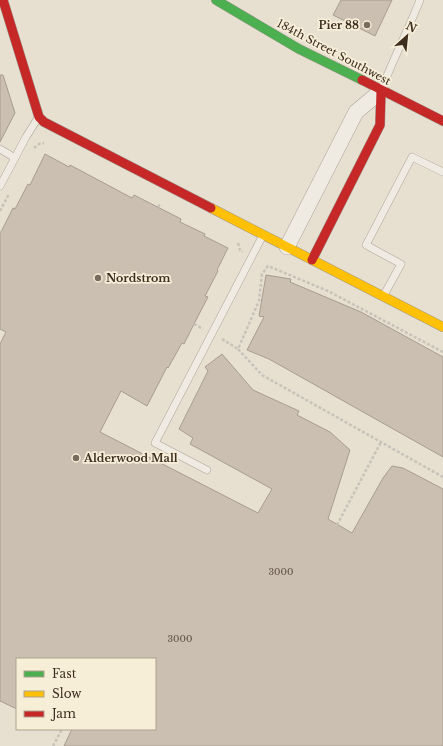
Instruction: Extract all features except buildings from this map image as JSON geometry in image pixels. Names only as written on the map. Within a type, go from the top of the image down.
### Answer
[{"type":"street","points":[[3,0],[30,90],[40,117],[44,122],[443,327]]},
{"type":"street","name":"184th Street Southwest","points":[[216,0],[299,49],[443,121]]},
{"type":"street","points":[[286,247],[356,112],[381,91]]},
{"type":"street","points":[[312,260],[380,126],[381,91]]},
{"type":"lane","points":[[381,91],[392,62],[408,30],[420,0]]},
{"type":"lane","points":[[0,186],[26,137],[40,117]]},
{"type":"lane","points":[[0,149],[15,158]]},
{"type":"lane","points":[[383,296],[401,264],[366,245],[412,157],[443,172]]},
{"type":"lane","points":[[207,470],[154,443],[263,235]]},
{"type":"path","points":[[32,149],[39,144],[49,142]]},
{"type":"path","points":[[0,211],[10,191]]},
{"type":"path","points":[[443,352],[328,291],[268,266],[262,274],[259,301],[238,349],[262,375],[443,477]]},
{"type":"path","points":[[338,525],[382,442]]},
{"type":"path","points":[[53,746],[61,730]]},
{"type":"traffic: fast","points":[[216,0],[299,49],[362,80]]},
{"type":"traffic: slow","points":[[211,208],[443,327]]},
{"type":"traffic: jam","points":[[3,0],[39,117],[44,122],[211,208]]},
{"type":"traffic: jam","points":[[362,80],[443,121]]},
{"type":"traffic: jam","points":[[312,260],[380,125],[381,91]]},
{"type":"place","name":"Pier 88","points":[[367,25]]},
{"type":"place","name":"Nordstrom","points":[[98,278]]},
{"type":"place","name":"Alderwood Mall","points":[[76,458]]}]
